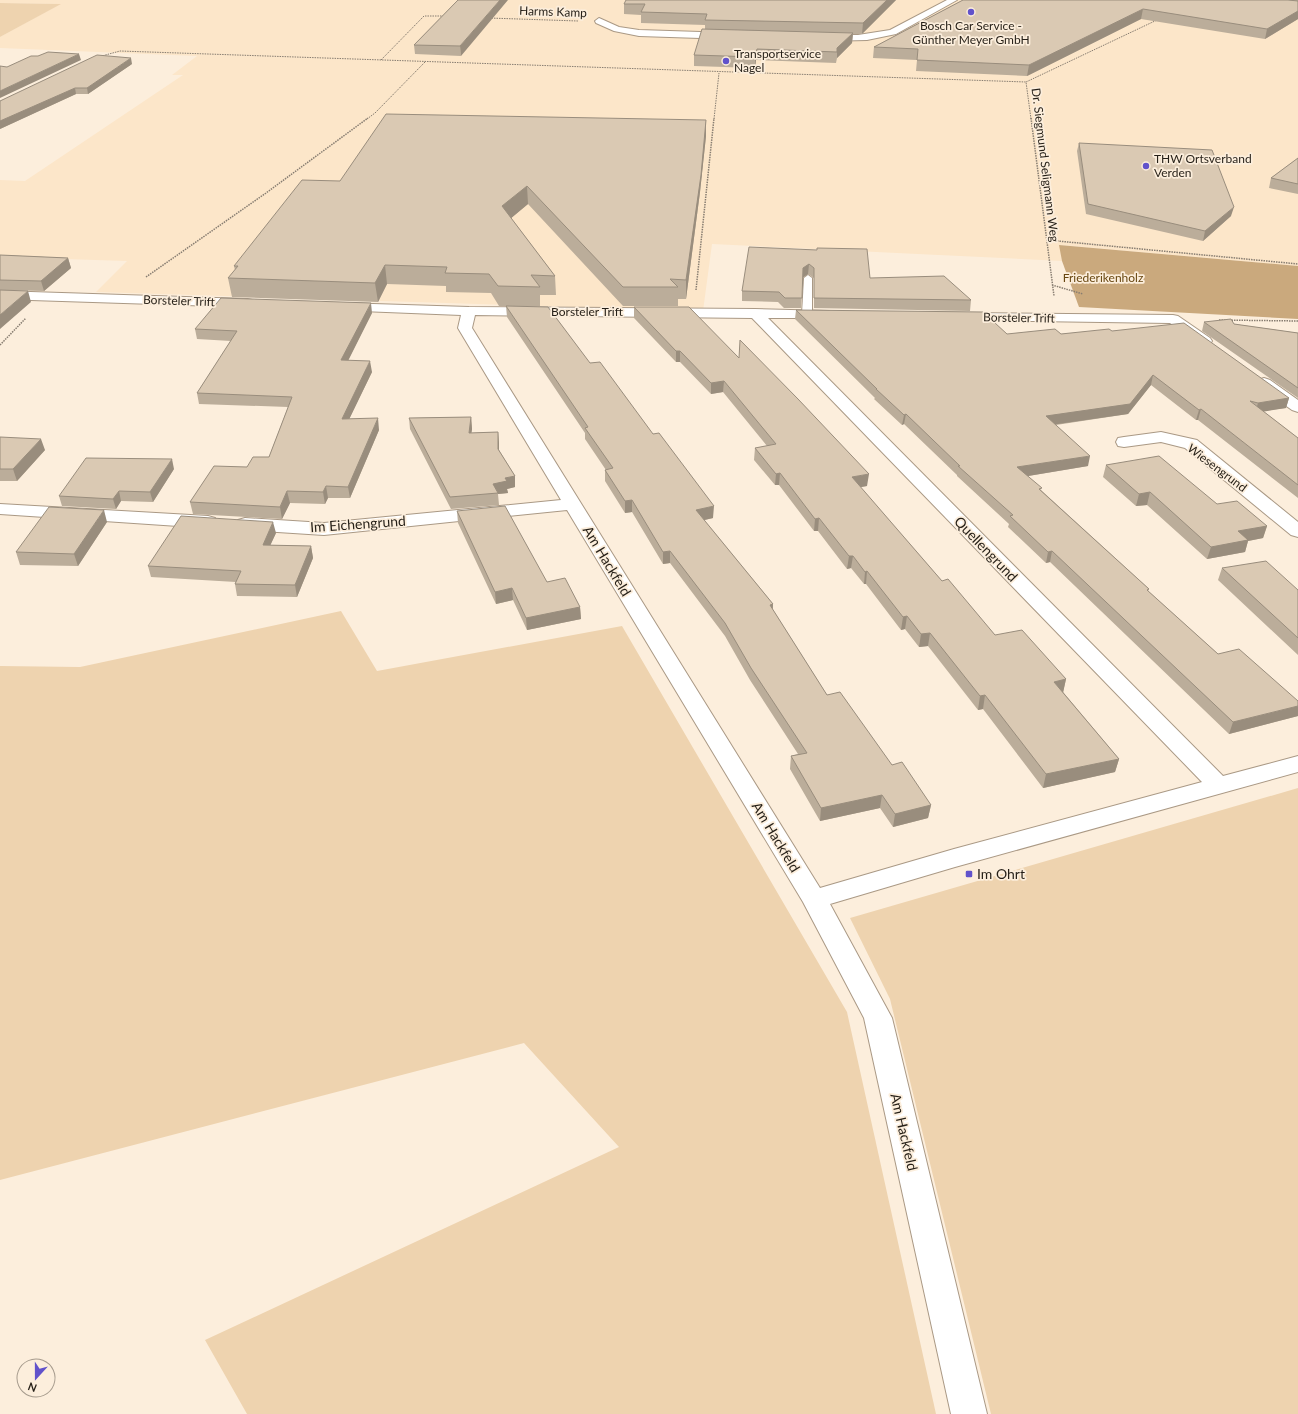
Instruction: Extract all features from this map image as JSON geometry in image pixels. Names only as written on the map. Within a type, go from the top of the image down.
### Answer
[{"type":"street","points":[[815,38],[855,39],[884,35],[893,32],[953,0]]},
{"type":"street","points":[[599,21],[617,29],[639,33],[741,36]]},
{"type":"street","name":"Borsteler Trift","points":[[0,295],[257,304]]},
{"type":"street","name":"Borsteler Trift","points":[[328,306],[470,311],[694,312],[838,315]]},
{"type":"street","name":"Am Hackfeld","points":[[470,311],[465,328],[814,899],[878,1018],[969,1414]]},
{"type":"street","name":"Quellengrund","points":[[755,313],[1218,785]]},
{"type":"street","name":"Borsteler Trift","points":[[947,316],[1174,319]]},
{"type":"street","points":[[1174,319],[1219,351]]},
{"type":"street","points":[[1253,375],[1298,407]]},
{"type":"street","name":"Wiesengrund","points":[[1124,442],[1161,437],[1191,444],[1298,531]]},
{"type":"street","name":"Im Eichengrund","points":[[0,509],[324,529],[573,504]]},
{"type":"street","points":[[814,899],[954,858],[1298,764]]},
{"type":"lane","points":[[807,314],[808,278]]},
{"type":"path","points":[[381,60],[424,16],[447,16]]},
{"type":"path","name":"Dr. Siegmund Seligmann Weg","points":[[1057,318],[1026,82],[1122,38],[1163,17]]},
{"type":"path","name":"Harms Kamp","points":[[487,18],[599,21]]},
{"type":"path","points":[[97,57],[120,51],[1026,82]]},
{"type":"path","points":[[115,298],[266,193],[375,113],[425,62]]},
{"type":"path","points":[[694,312],[719,73]]},
{"type":"path","points":[[1047,240],[1298,264]]},
{"type":"path","points":[[1174,319],[1298,321]]},
{"type":"shaded area","points":[[0,0],[1298,0],[1298,266],[1060,245],[1062,261],[712,244],[703,311],[96,292],[127,261],[0,257],[0,180],[25,181],[183,75],[172,75],[197,56],[0,48],[0,37],[60,4],[0,3]]},
{"type":"shaded area","points":[[0,3],[61,4],[0,37]]},
{"type":"shaded area","points":[[341,611],[377,671],[622,626],[847,1012],[936,1414],[247,1414],[205,1340],[619,1147],[524,1043],[0,1180],[0,666],[80,667]]},
{"type":"shaded area","points":[[1298,788],[1298,1414],[991,1414],[890,999],[850,918]]},
{"type":"green space","name":"Friederikenholz","points":[[1059,245],[1298,266],[1298,319],[1079,307],[1062,261]]},
{"type":"building","points":[[458,0],[500,0],[460,46],[414,45]]},
{"type":"building","points":[[626,0],[887,0],[863,23],[705,20],[707,14],[641,12],[645,4],[624,4]]},
{"type":"building","points":[[963,0],[1288,0],[1298,1],[1298,11],[1267,29],[1143,9],[1029,65],[917,60],[918,49],[874,47]]},
{"type":"building","points":[[702,29],[853,33],[837,48],[837,52],[757,49],[755,57],[694,55]]},
{"type":"building","points":[[48,52],[79,54],[0,91],[0,66],[7,67],[31,56],[38,56]]},
{"type":"building","points":[[97,55],[131,58],[87,88],[75,88],[0,121],[0,101]]},
{"type":"building","points":[[386,114],[706,120],[701,175],[686,280],[670,279],[678,287],[623,287],[527,186],[502,206],[555,276],[531,275],[540,287],[498,286],[489,274],[445,273],[447,267],[385,265],[375,283],[228,278],[238,266],[234,266],[302,180],[340,181]]},
{"type":"building","points":[[1079,143],[1212,150],[1234,207],[1205,231],[1088,204]]},
{"type":"building","points":[[1298,158],[1298,184],[1271,178]]},
{"type":"building","points":[[749,247],[817,250],[817,248],[867,249],[870,278],[944,276],[971,300],[814,298],[814,268],[809,264],[803,268],[802,298],[785,298],[779,292],[742,291]]},
{"type":"building","points":[[0,255],[68,258],[41,281],[0,280]]},
{"type":"building","points":[[0,290],[28,291],[0,315]]},
{"type":"building","points":[[221,298],[371,303],[341,360],[370,361],[342,419],[378,418],[348,487],[326,486],[323,492],[287,491],[280,507],[190,502],[214,466],[247,467],[253,457],[269,457],[292,397],[197,393],[237,331],[195,329]]},
{"type":"building","points":[[506,306],[548,307],[590,363],[600,362],[653,434],[659,433],[714,506],[696,510],[773,604],[770,605],[827,695],[840,692],[892,765],[902,762],[931,805],[895,814],[882,795],[821,808],[791,756],[807,753],[751,668],[725,623],[670,551],[663,552],[632,500],[625,501],[605,470],[613,468],[585,428],[588,427]]},
{"type":"building","points":[[634,307],[689,307],[739,358],[740,340],[869,474],[852,477],[942,581],[948,579],[995,635],[1022,630],[1066,679],[1054,682],[1119,759],[1046,774],[985,695],[980,696],[930,633],[921,634],[907,616],[903,617],[867,571],[865,572],[853,556],[849,556],[819,518],[815,519],[780,473],[776,474],[755,448],[776,444],[724,381],[711,383],[680,351],[676,351]]},
{"type":"building","points":[[796,310],[983,312],[1007,334],[1055,329],[1061,334],[1109,329],[1112,331],[1184,323],[1289,398],[1258,403],[1250,401],[1298,438],[1298,485],[1201,409],[1199,410],[1153,375],[1130,404],[1046,416],[1090,456],[1017,467],[1042,488],[1039,489],[1218,654],[1239,649],[1298,701],[1298,706],[1233,722],[1052,551],[1048,552],[1010,516],[1013,515],[958,466],[960,466],[906,414],[904,415],[876,389]]},
{"type":"building","points":[[1231,319],[1234,324],[1298,333],[1298,388],[1204,322]]},
{"type":"building","points":[[471,417],[469,433],[498,432],[498,449],[515,476],[505,478],[507,481],[493,484],[498,493],[450,497],[409,418]]},
{"type":"building","points":[[0,437],[41,439],[13,469],[0,469]]},
{"type":"building","points":[[1159,456],[1217,504],[1237,501],[1267,526],[1238,531],[1248,540],[1211,547],[1150,492],[1139,494],[1106,465]]},
{"type":"building","points":[[86,458],[172,459],[150,492],[119,491],[113,499],[59,496]]},
{"type":"building","points":[[505,506],[547,582],[565,578],[580,607],[526,618],[512,588],[495,592],[457,511]]},
{"type":"building","points":[[49,507],[104,510],[74,554],[16,552]]},
{"type":"building","points":[[181,516],[273,522],[263,545],[311,546],[295,585],[235,584],[241,571],[148,566]]},
{"type":"building","points":[[1266,561],[1298,590],[1298,638],[1222,568]]},
{"type":"place","name":"Bosch Car Service - Günther Meyer GmbH","points":[[971,12]]},
{"type":"place","name":"Transportservice Nagel","points":[[726,61]]},
{"type":"place","name":"THW Ortsverband Verden","points":[[1146,166]]},
{"type":"place","name":"Im Ohrt","points":[[969,874]]}]
